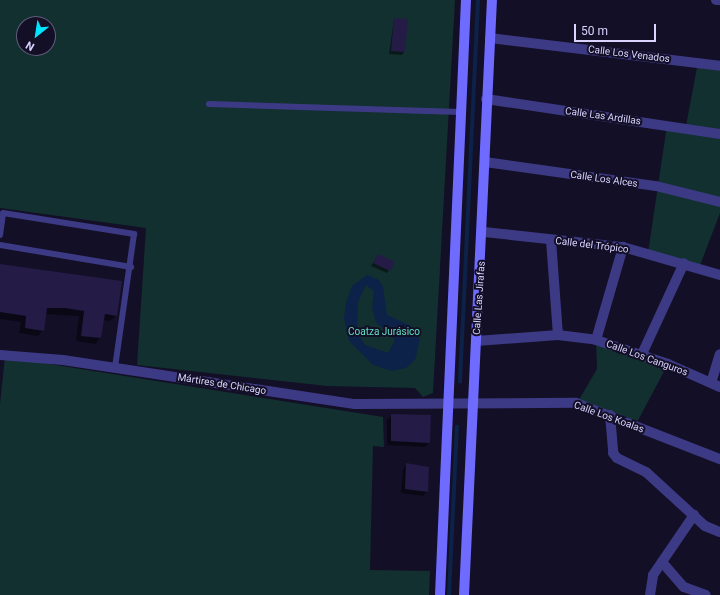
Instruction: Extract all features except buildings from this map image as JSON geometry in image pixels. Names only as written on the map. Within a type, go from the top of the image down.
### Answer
[{"type":"main road","points":[[440,595],[445,403],[466,0]]},
{"type":"main road","name":"Calle Las Jirafas","points":[[464,595],[471,404],[484,232],[486,99],[492,0]]},
{"type":"street","name":"Calle Los Venados","points":[[490,38],[720,66]]},
{"type":"street","name":"Calle Las Ardillas","points":[[486,99],[720,134]]},
{"type":"street","name":"Calle Los Alces","points":[[485,162],[656,186],[720,202]]},
{"type":"street","name":"Calle del Trópico","points":[[484,232],[623,247],[684,263],[720,275]]},
{"type":"street","points":[[551,240],[558,335]]},
{"type":"street","points":[[596,340],[623,247]]},
{"type":"street","points":[[642,354],[684,263]]},
{"type":"street","name":"Calle Los Canguros","points":[[476,341],[558,335],[596,340],[642,354],[716,385]]},
{"type":"street","points":[[716,385],[720,354]]},
{"type":"street","name":"Mártires de Chicago","points":[[0,355],[115,367],[355,404],[445,403]]},
{"type":"street","name":"Calle Los Koalas","points":[[445,403],[576,403],[720,459]]},
{"type":"street","points":[[610,415],[613,453],[646,472],[705,526],[720,532]]},
{"type":"street","points":[[650,595],[653,575],[694,515]]},
{"type":"street","points":[[662,562],[684,586],[706,595]]},
{"type":"lane","points":[[209,104],[460,112]]},
{"type":"lane","points":[[0,235],[3,213],[134,234],[131,267],[115,367]]},
{"type":"lane","points":[[0,245],[131,267]]},
{"type":"green space","name":"Coatza Jurásico","points":[[0,0],[455,0],[433,393],[423,397],[415,388],[327,386],[137,365],[146,228],[0,208]]},
{"type":"green space","points":[[698,62],[720,66],[720,213],[699,268],[648,253],[667,125],[686,126]]},
{"type":"green space","points":[[596,340],[668,364],[635,426],[577,403],[597,369]]},
{"type":"green space","points":[[5,357],[383,417],[384,447],[373,446],[370,570],[430,571],[429,595],[0,595],[0,404]]},
{"type":"water","points":[[367,275],[379,280],[383,287],[387,315],[411,326],[420,339],[415,360],[406,368],[392,371],[373,365],[349,341],[344,318],[346,303],[352,286]],"holes":[[[366,285],[374,291],[372,308],[376,322],[395,340],[388,353],[365,345],[357,331],[358,302]]]},
{"type":"waterway","points":[[460,382],[478,0]]},
{"type":"waterway","points":[[449,595],[457,427]]}]
